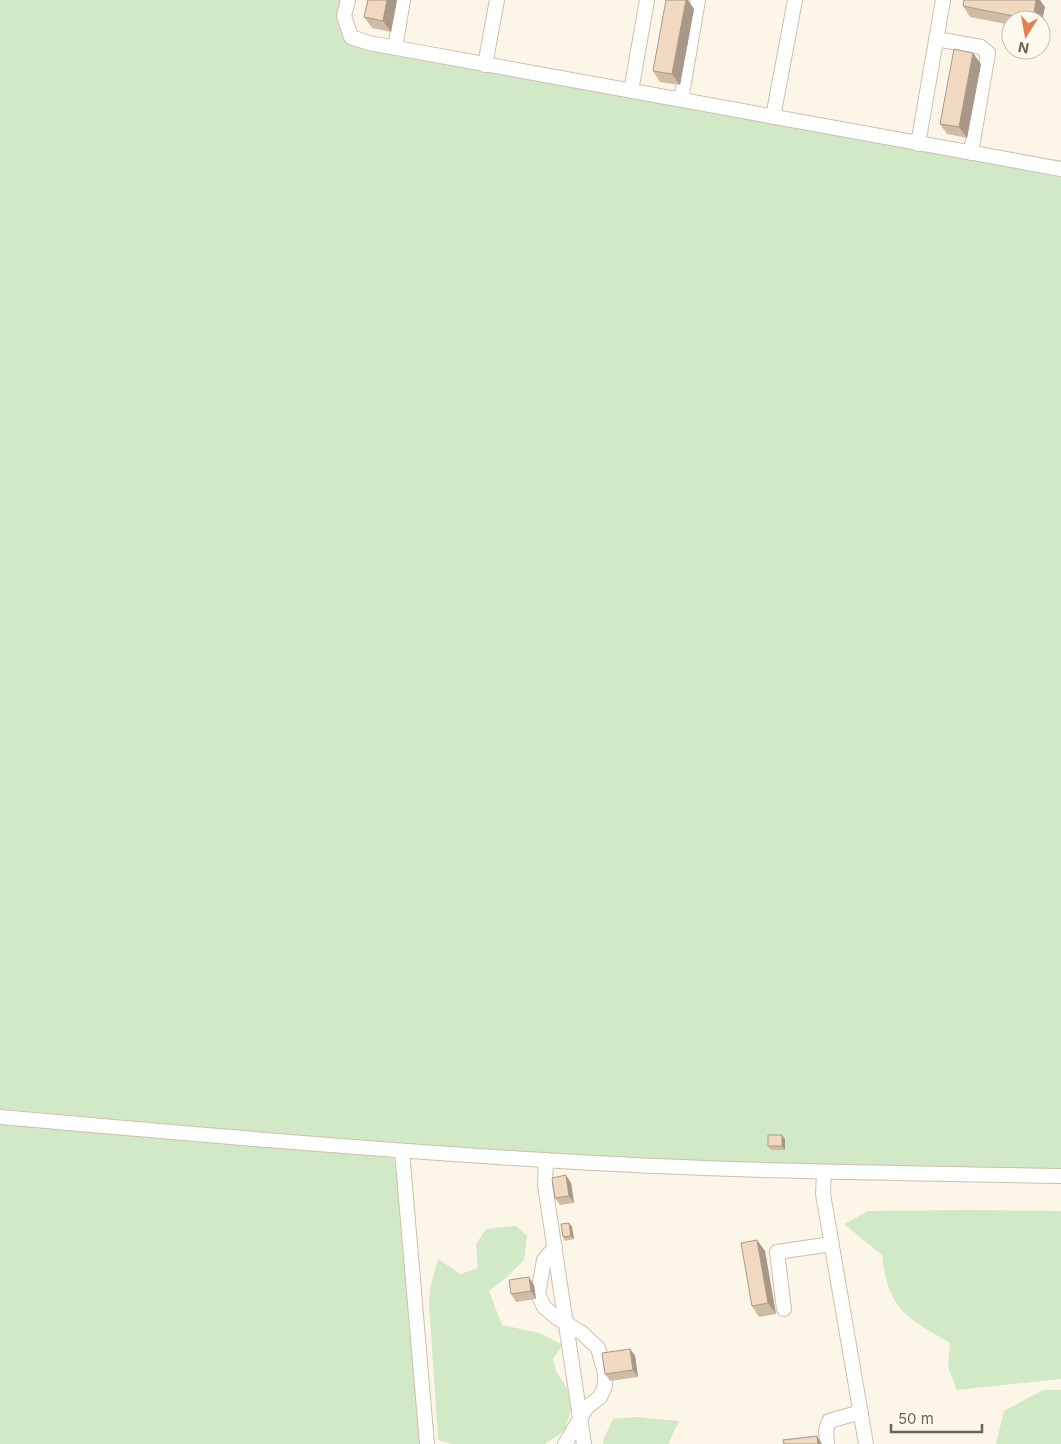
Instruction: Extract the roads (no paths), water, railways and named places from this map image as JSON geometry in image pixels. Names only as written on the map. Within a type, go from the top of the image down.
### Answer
[{"type":"street","points":[[348,0],[344,16],[351,36],[368,44],[1061,169]]},
{"type":"street","points":[[395,48],[403,0]]},
{"type":"street","points":[[485,65],[497,0]]},
{"type":"street","points":[[631,91],[647,0]]},
{"type":"street","points":[[682,100],[698,0]]},
{"type":"street","points":[[773,117],[795,0]]},
{"type":"street","points":[[918,144],[943,0]]},
{"type":"street","points":[[936,39],[981,47],[988,53],[971,153]]},
{"type":"street","points":[[0,1117],[266,1141],[546,1160],[824,1172],[1061,1176]]},
{"type":"street","points":[[402,1151],[427,1444]]},
{"type":"street","points":[[546,1160],[545,1185],[584,1444]]},
{"type":"street","points":[[824,1172],[823,1194],[866,1444]]},
{"type":"street","points":[[784,1309],[777,1252],[832,1244]]},
{"type":"street","points":[[554,1247],[544,1260],[538,1294],[544,1307],[566,1324],[582,1333],[598,1348],[605,1373],[605,1386],[600,1397],[588,1406],[565,1444]]},
{"type":"street","points":[[827,1444],[826,1430],[830,1422],[860,1412]]}]
